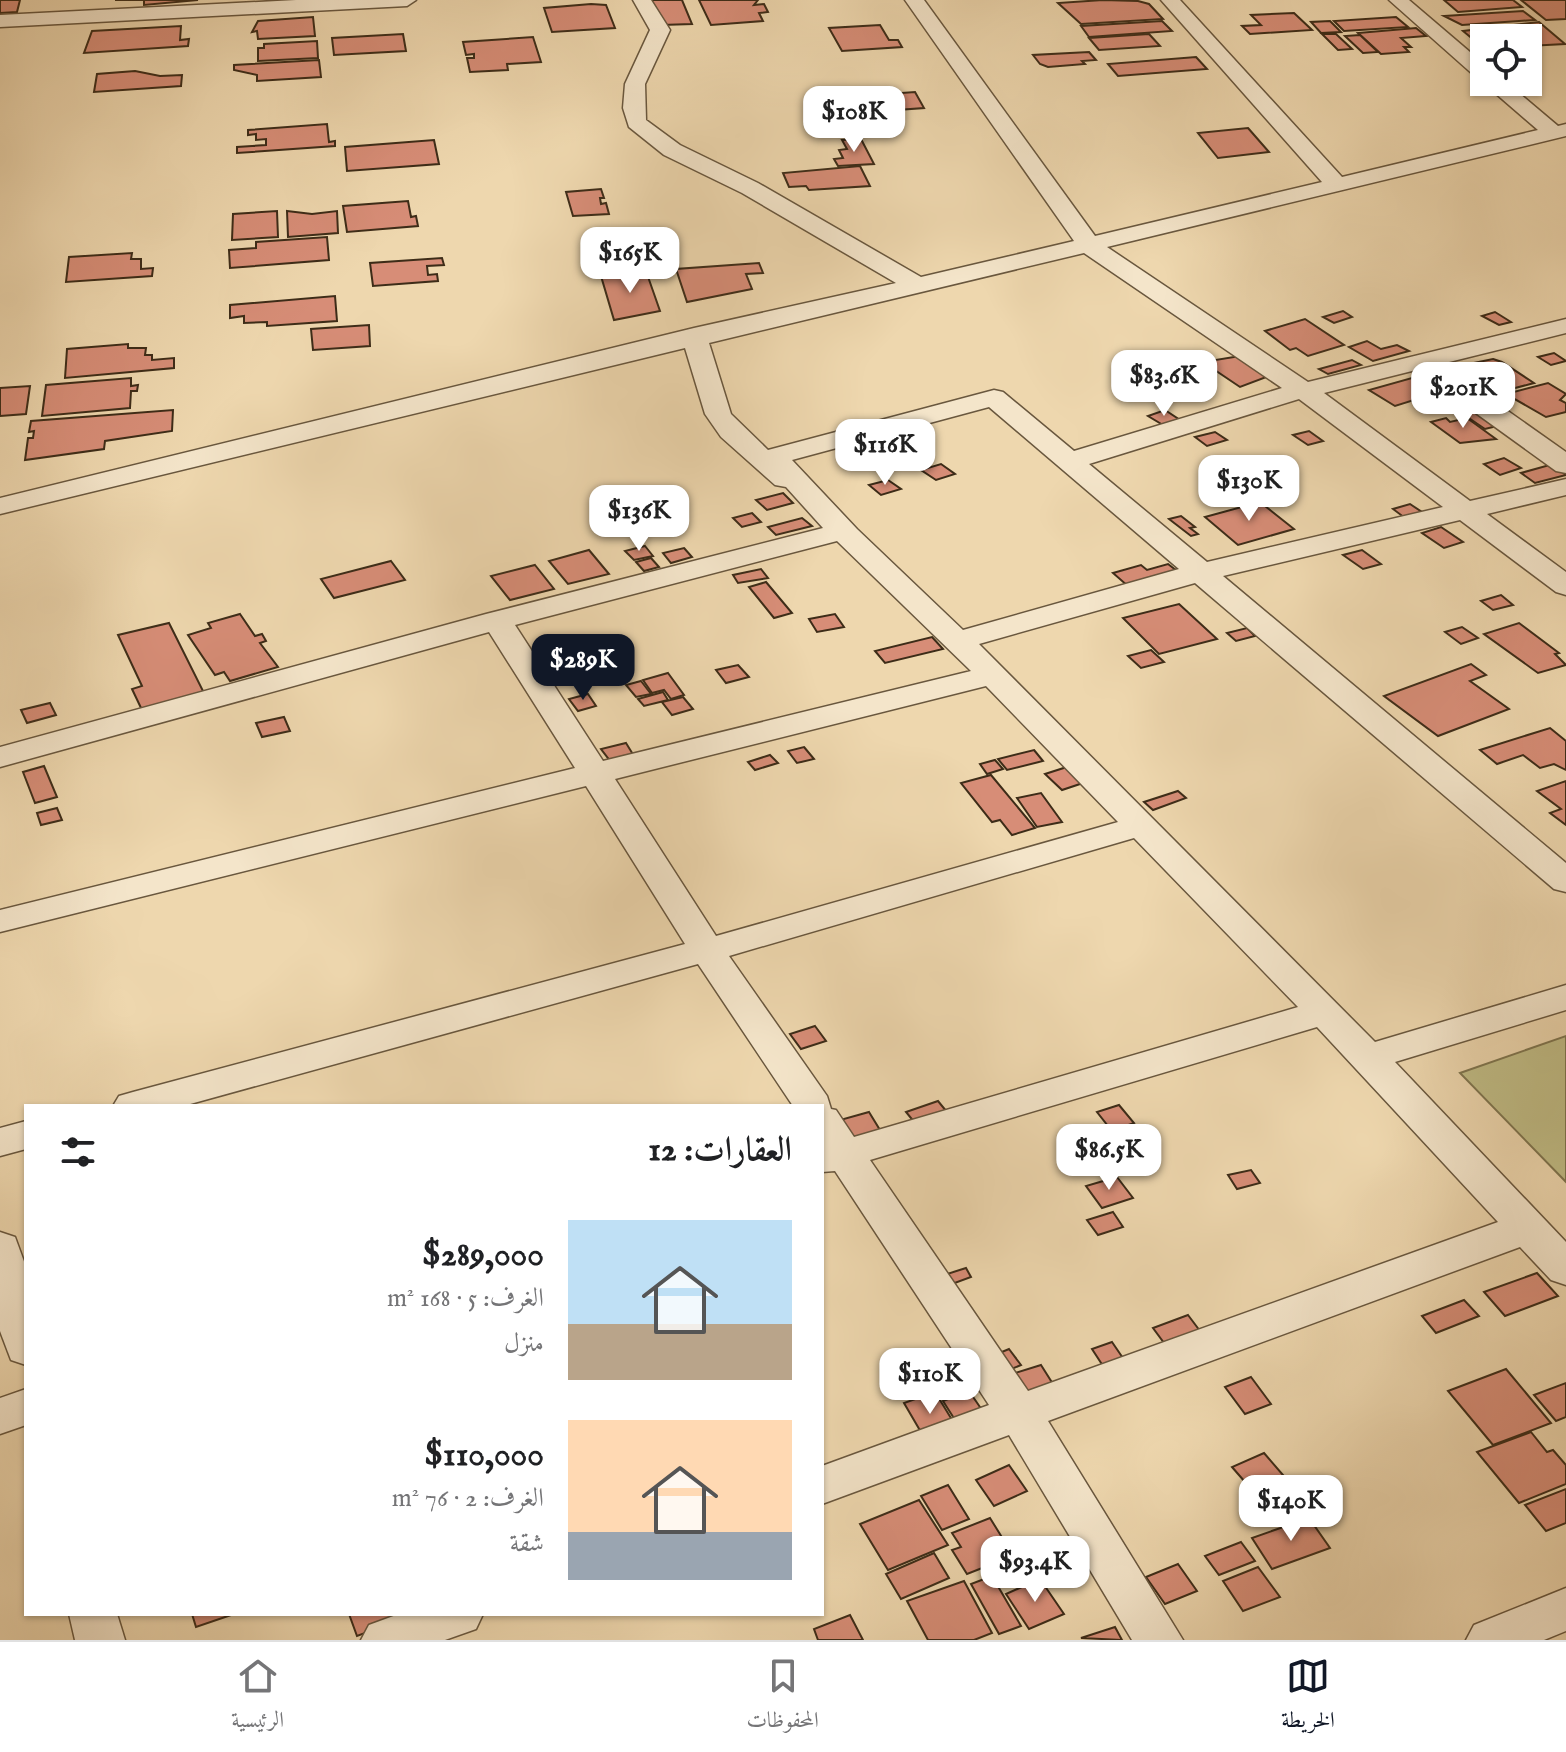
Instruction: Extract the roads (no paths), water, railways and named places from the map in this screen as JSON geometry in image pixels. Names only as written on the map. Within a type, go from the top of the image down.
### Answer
[{"type":"street","points":[[0,21],[407,0]]},
{"type":"street","points":[[642,0],[660,30],[633,85],[631,100],[636,123],[672,150],[750,188],[915,284]]},
{"type":"street","points":[[914,0],[1090,246],[1303,390],[1566,586]]},
{"type":"street","points":[[1170,0],[1337,185]]},
{"type":"street","points":[[1398,0],[1470,62]]},
{"type":"street","points":[[1510,96],[1556,138]]},
{"type":"street","points":[[0,506],[694,336],[1090,246],[1337,185],[1556,138]]},
{"type":"street","points":[[1070,461],[1303,390],[1566,326]]},
{"type":"street","points":[[694,336],[718,414],[730,431],[844,531]]},
{"type":"street","points":[[1420,361],[1566,465]]},
{"type":"street","points":[[1566,881],[994,398],[773,457],[1325,1012],[1566,1269]]},
{"type":"street","points":[[957,641],[1203,572],[1566,487]]},
{"type":"street","points":[[0,757],[497,620],[844,531]]},
{"type":"street","points":[[497,620],[707,950],[812,1104]]},
{"type":"street","points":[[0,921],[993,675]]},
{"type":"street","points":[[140,1104],[707,950],[1140,826]]},
{"type":"street","points":[[1368,1057],[1566,997]]},
{"type":"street","points":[[1158,1640],[1020,1415],[830,1144],[1325,1012]]},
{"type":"street","points":[[0,1142],[24,1136]]},
{"type":"street","points":[[824,1484],[1527,1228]]},
{"type":"street","points":[[0,1248],[24,1340]]},
{"type":"street","points":[[0,1416],[24,1408]]},
{"type":"street","points":[[1491,1640],[1566,1609]]},
{"type":"street","points":[[94,1616],[100,1640]]},
{"type":"street","points":[[386,1640],[453,1616]]}]
